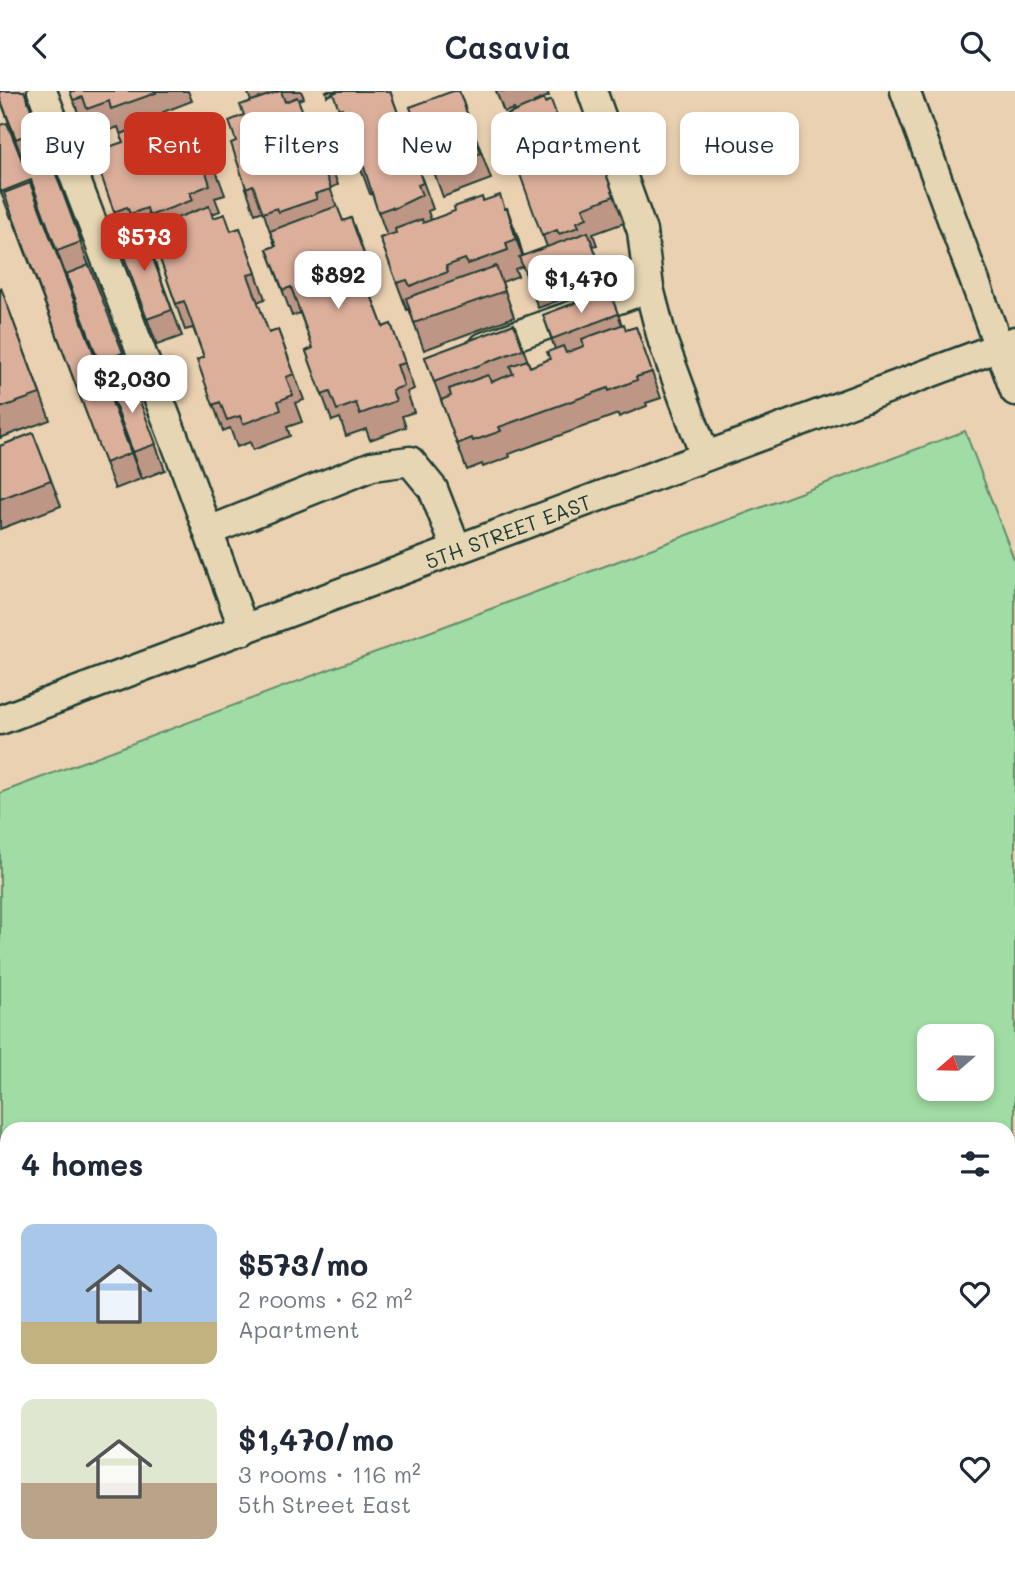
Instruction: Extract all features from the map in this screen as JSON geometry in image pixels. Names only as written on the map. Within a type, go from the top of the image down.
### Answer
[{"type":"street","points":[[42,91],[244,630]]},
{"type":"street","points":[[592,91],[642,231],[649,288],[663,342],[705,456]]},
{"type":"street","points":[[905,91],[1007,344],[1015,391]]},
{"type":"street","points":[[459,356],[649,288]]},
{"type":"street","name":"5TH STREET EAST","points":[[0,720],[1007,344]]},
{"type":"street","points":[[209,531],[372,466],[410,461],[433,489],[456,548]]},
{"type":"green space","points":[[965,431],[1015,562],[1015,1122],[0,1122],[0,793]]},
{"type":"building","points":[[0,91],[24,91],[32,112],[21,112],[21,137],[16,139],[0,98]]},
{"type":"building","points":[[70,91],[156,93],[111,109],[109,101],[87,109],[83,97],[73,100]]},
{"type":"building","points":[[281,91],[285,102],[297,97],[303,112],[243,112],[240,105]]},
{"type":"building","points":[[390,91],[398,112],[378,112],[378,175],[420,175],[423,183],[418,185],[422,195],[393,209],[392,207],[378,212],[364,167],[364,112],[343,112],[342,108],[339,109],[333,93]]},
{"type":"building","points":[[459,91],[466,112],[412,112],[410,107]]},
{"type":"building","points":[[544,99],[545,103],[551,100],[555,112],[514,112]]},
{"type":"building","points":[[240,117],[240,170],[231,143],[236,141],[229,121]]},
{"type":"building","points":[[7,123],[21,158],[21,175],[56,175],[81,242],[57,251],[31,180],[1,192],[0,125]]},
{"type":"building","points":[[124,133],[124,175],[207,175],[210,185],[190,193],[193,200],[149,216],[147,208],[130,214],[127,207],[114,212],[101,175],[110,175],[110,147],[123,142],[121,134]]},
{"type":"building","points":[[242,175],[326,175],[331,189],[315,194],[317,199],[279,212],[277,208],[263,213],[253,185],[246,188]]},
{"type":"building","points":[[520,175],[606,175],[614,196],[583,208],[587,218],[577,222],[579,227],[559,234],[557,230],[542,236]]},
{"type":"building","points":[[30,183],[131,453],[105,463],[4,193]]},
{"type":"building","points":[[500,195],[505,209],[507,208],[516,239],[506,243],[508,250],[468,264],[465,259],[446,266],[448,272],[410,286],[407,280],[397,283],[380,238],[422,219],[423,223],[455,211],[454,207],[482,197],[483,201]]},
{"type":"building","points":[[209,206],[213,218],[225,214],[231,231],[240,228],[256,273],[248,275],[269,333],[278,330],[294,374],[286,377],[293,395],[278,401],[281,410],[243,424],[240,416],[227,420],[220,402],[213,405],[197,360],[204,357],[184,301],[176,304],[160,259],[166,257],[159,237],[172,232],[168,221]]},
{"type":"building","points":[[337,206],[343,221],[351,218],[367,263],[360,266],[383,327],[391,324],[405,363],[397,365],[404,386],[392,390],[396,401],[360,414],[356,403],[337,410],[330,392],[322,395],[306,351],[313,348],[291,287],[283,290],[267,249],[276,246],[270,231]]},
{"type":"building","points":[[141,226],[172,310],[147,319],[116,235]]},
{"type":"building","points":[[588,232],[597,257],[529,282],[519,257]]},
{"type":"building","points":[[89,265],[123,353],[99,362],[66,274]]},
{"type":"building","points":[[496,266],[505,291],[414,323],[406,298]]},
{"type":"building","points":[[0,289],[40,394],[0,408]]},
{"type":"building","points":[[609,290],[618,314],[552,339],[543,315]]},
{"type":"building","points":[[514,324],[523,349],[434,382],[425,357]]},
{"type":"building","points":[[624,324],[626,330],[636,327],[652,372],[609,391],[608,388],[499,427],[501,431],[457,444],[441,400],[451,396],[449,389],[488,375],[491,382],[513,374],[510,366],[527,360],[530,367],[550,359],[547,352],[563,346],[566,353],[584,346],[582,339]]},
{"type":"building","points":[[131,378],[156,444],[133,452],[108,386]]},
{"type":"building","points":[[33,433],[51,480],[0,499],[0,446]]}]
